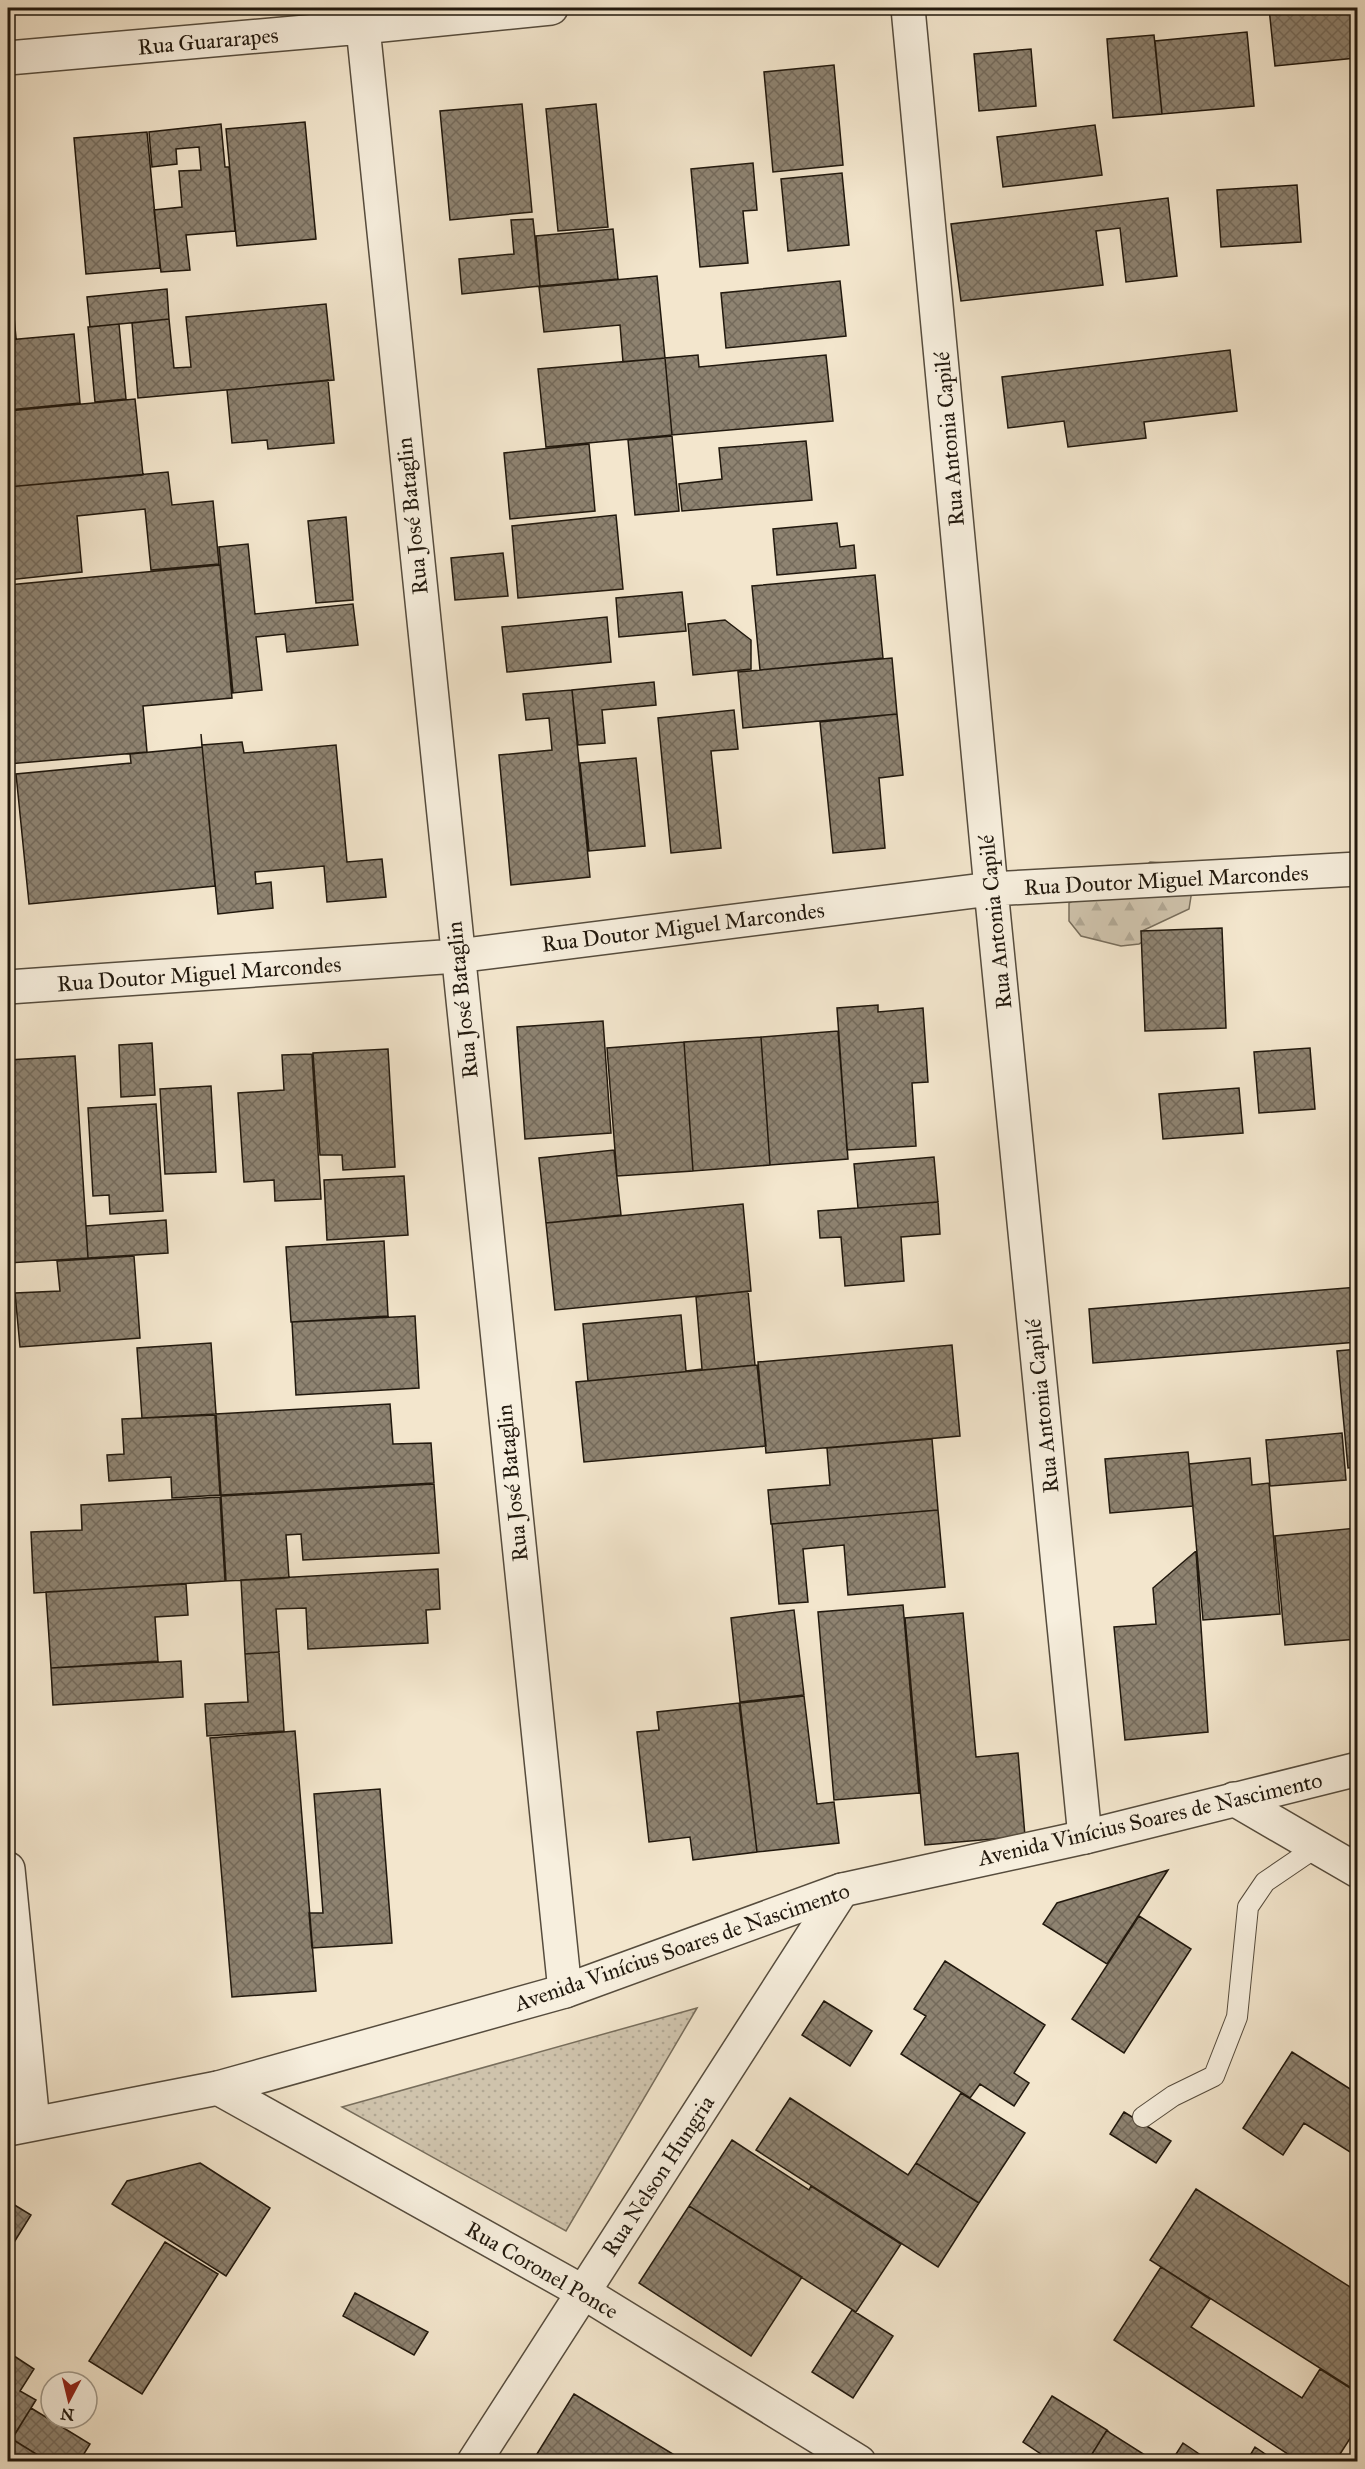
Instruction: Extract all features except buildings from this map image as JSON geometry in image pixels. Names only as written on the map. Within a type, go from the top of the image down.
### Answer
[{"type":"street","name":"Rua Guararapes","points":[[8,58],[362,17],[551,8]]},
{"type":"street","name":"Rua Antonia Capilé","points":[[908,8],[991,889],[1085,1837]]},
{"type":"street","name":"Rua José Bataglin","points":[[362,17],[565,1991]]},
{"type":"street","name":"Rua Doutor Miguel Marcondes","points":[[8,987],[457,956],[991,889],[1358,869]]},
{"type":"street","name":"Avenida Vinícius Soares de Nascimento","points":[[20,2126],[218,2088],[565,1991],[842,1890],[1085,1837],[1358,1769]]},
{"type":"street","points":[[1234,1800],[1358,1871]]},
{"type":"street","points":[[8,1869],[20,2126]]},
{"type":"street","name":"Rua Nelson Hungria","points":[[474,2462],[842,1890]]},
{"type":"street","name":"Rua Coronel Ponce","points":[[218,2088],[583,2292],[860,2462]]},
{"type":"lane","points":[[1143,2117],[1173,2096],[1214,2076],[1237,2018],[1248,1907],[1265,1882],[1315,1848]]},
{"type":"green space","points":[[1150,862],[1168,863],[1192,890],[1189,909],[1142,931],[1157,934],[1139,944],[1121,946],[1081,936],[1069,921],[1069,903],[1085,894],[1121,888]]},
{"type":"green space","points":[[697,2008],[566,2231],[342,2107]]}]
